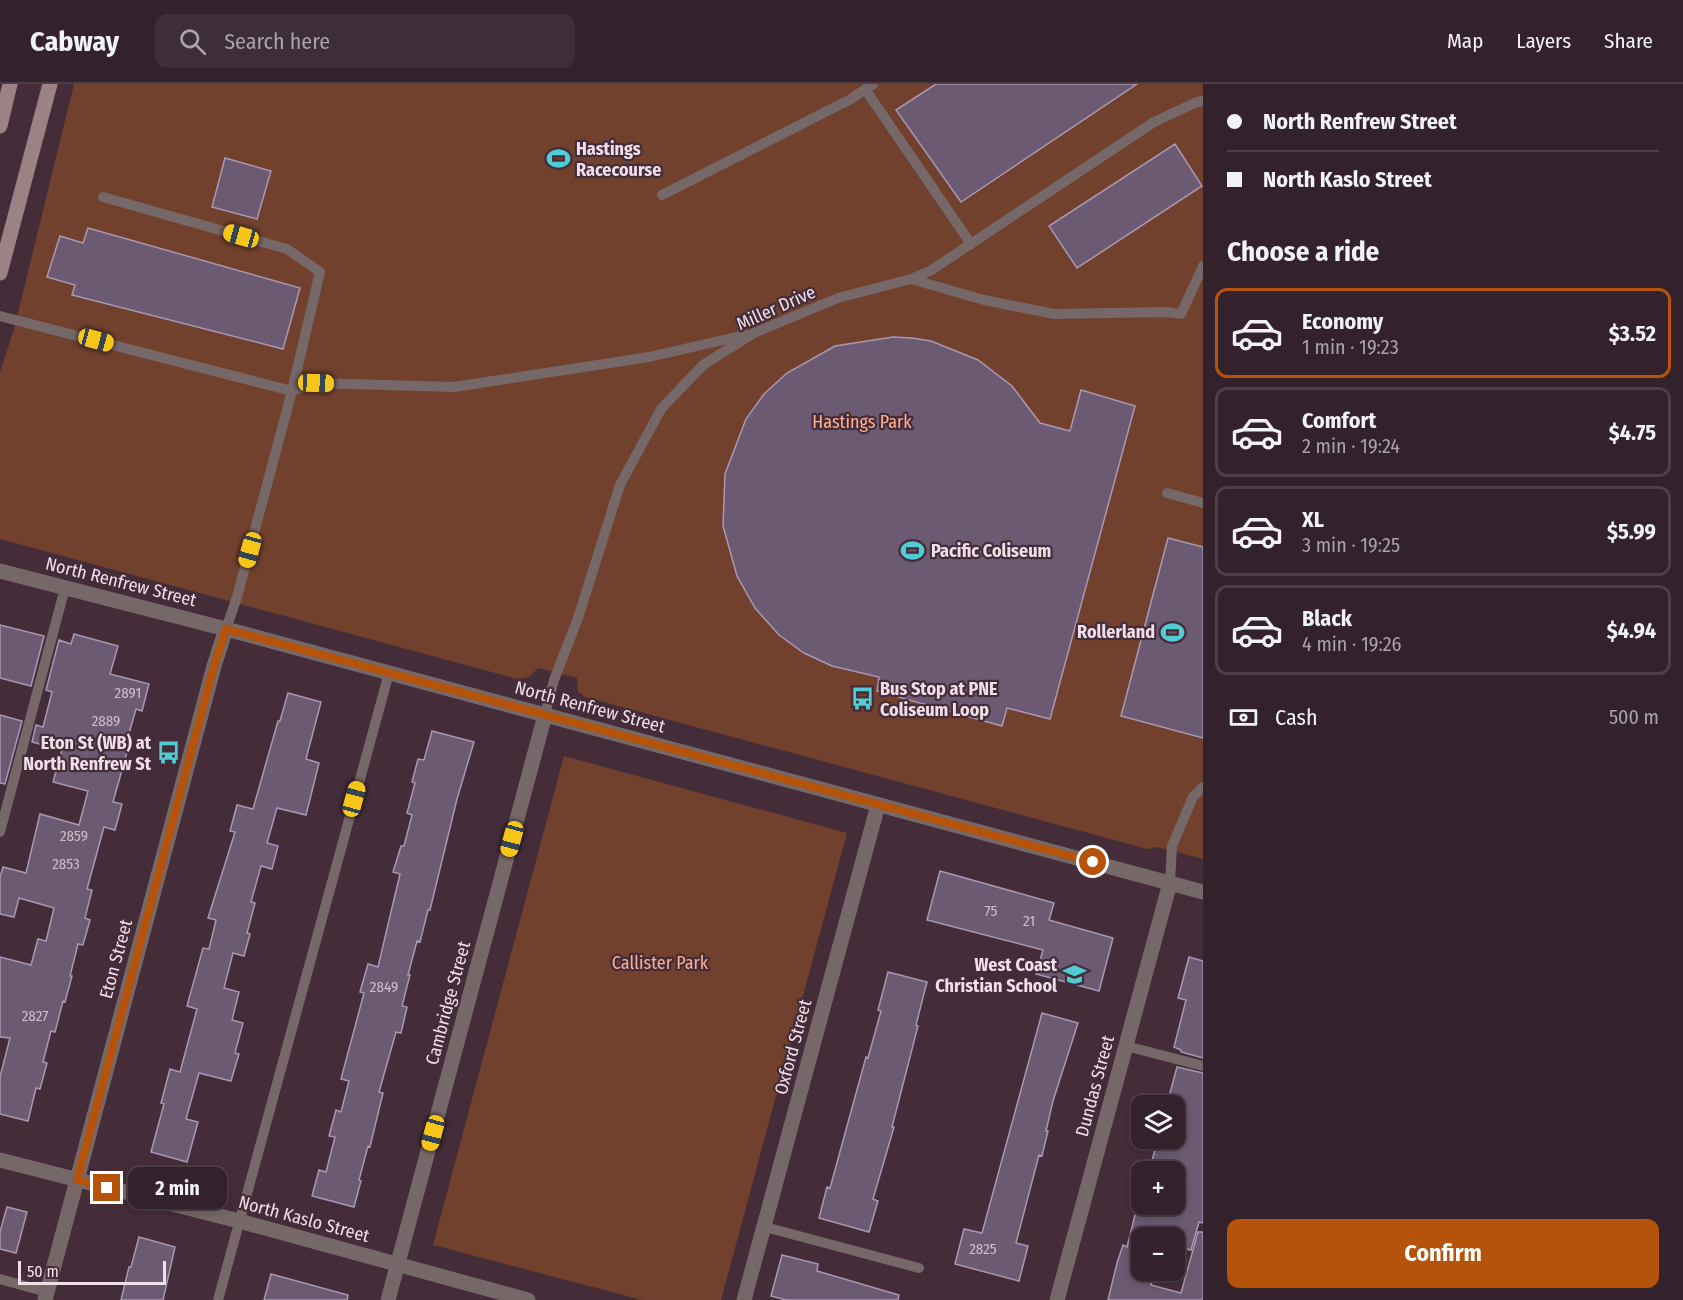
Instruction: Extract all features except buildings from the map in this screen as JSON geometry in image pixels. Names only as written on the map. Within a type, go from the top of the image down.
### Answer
[{"type":"main road","points":[[0,126],[10,84]]},
{"type":"main road","points":[[0,273],[50,84]]},
{"type":"street","name":"North Renfrew Street","points":[[0,571],[226,629],[1203,892]]},
{"type":"street","name":"Eton Street","points":[[46,1296],[214,666],[226,629]]},
{"type":"street","name":"Cambridge Street","points":[[388,1300],[545,715]]},
{"type":"street","name":"Oxford Street","points":[[744,1300],[878,805]]},
{"type":"street","name":"Dundas Street","points":[[1057,1300],[1170,883]]},
{"type":"street","name":"North Kaslo Street","points":[[0,1160],[239,1221],[528,1300]]},
{"type":"lane","points":[[662,195],[851,99],[869,87],[971,244]]},
{"type":"lane","name":"Miller Drive","points":[[545,715],[554,680],[578,618],[620,485],[661,409],[703,365],[754,333],[838,298],[911,279],[930,271],[1154,122],[1203,101]]},
{"type":"lane","points":[[103,198],[287,249],[320,272],[292,391],[237,597],[226,629]]},
{"type":"lane","points":[[911,279],[984,300],[1054,314],[1167,312],[1180,314],[1203,266]]},
{"type":"lane","points":[[0,316],[292,391],[316,383],[454,387],[649,357],[754,333]]},
{"type":"lane","points":[[1167,493],[1203,503]]},
{"type":"lane","points":[[0,832],[65,588]]},
{"type":"lane","points":[[218,1300],[389,673]]},
{"type":"lane","points":[[1170,883],[1172,846],[1193,797],[1203,788]]},
{"type":"lane","points":[[1126,1046],[1203,1066]]},
{"type":"lane","points":[[765,1227],[919,1268]]},
{"type":"lane","points":[[0,1278],[46,1296]]},
{"type":"green space","name":"Hastings Park","points":[[74,84],[1203,84],[1203,859],[1157,847],[1147,849],[585,697],[578,692],[577,678],[538,668],[529,677],[517,679],[0,539],[0,372],[14,329]]},
{"type":"green space","name":"Callister Park","points":[[564,756],[847,833],[721,1300],[642,1300],[433,1245]]},
{"type":"place","name":"Hastings Racecourse","points":[[558,159]]},
{"type":"place","name":"Pacific Coliseum","points":[[913,551]]},
{"type":"place","name":"Rollerland","points":[[1173,632]]},
{"type":"place","name":"Bus Stop at PNE Coliseum Loop","points":[[862,699]]},
{"type":"place","name":"Eton St (WB) at North Renfrew St","points":[[169,753]]},
{"type":"place","name":"West Coast Christian School","points":[[1075,975]]},
{"type":"route","points":[[107,1188],[77,1180],[214,666],[226,629],[1093,862]]}]
